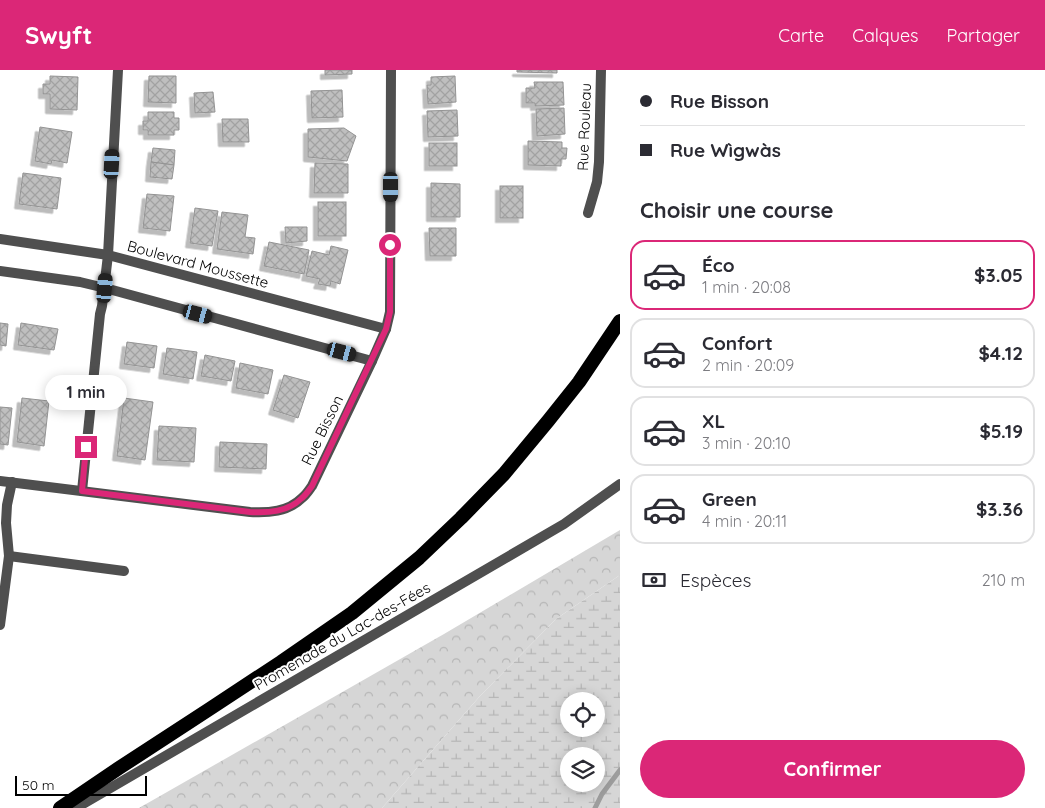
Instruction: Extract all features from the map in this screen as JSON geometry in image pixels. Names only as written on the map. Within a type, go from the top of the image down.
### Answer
[{"type":"highway","points":[[60,808],[352,613],[419,558],[461,518],[510,466],[579,382],[620,321]]},
{"type":"street","points":[[82,491],[100,314],[108,256],[118,70]]},
{"type":"street","name":"Rue Bisson","points":[[0,481],[264,513],[279,511],[292,506],[302,498],[312,486],[372,361],[386,329],[390,312],[391,70]]},
{"type":"street","name":"Rue Rouleau","points":[[588,213],[597,182],[599,162],[601,70]]},
{"type":"street","name":"Boulevard Moussette","points":[[0,240],[108,256],[386,329]]},
{"type":"street","points":[[0,271],[80,282],[105,288],[372,361]]},
{"type":"street","points":[[0,625],[9,556],[6,523],[7,505],[12,482]]},
{"type":"street","name":"Promenade du Lac-des-Fées","points":[[76,808],[564,524],[620,484]]},
{"type":"street","points":[[9,556],[124,571]]},
{"type":"green space","points":[[620,530],[620,575],[556,619],[480,696],[382,808],[139,808],[444,634]]},
{"type":"green space","points":[[620,575],[620,808],[382,808],[480,696],[556,619]]},
{"type":"building","points":[[325,70],[352,70],[352,74],[325,75]]},
{"type":"building","points":[[517,70],[557,70],[557,73],[517,72]]},
{"type":"building","points":[[50,76],[78,77],[77,110],[50,109],[50,94],[43,94],[43,84],[50,84]]},
{"type":"building","points":[[149,76],[176,76],[176,103],[148,102]]},
{"type":"building","points":[[455,76],[456,102],[428,104],[427,85],[431,85],[431,77]]},
{"type":"building","points":[[534,82],[563,82],[564,105],[535,106],[535,103],[526,103],[526,88],[535,88]]},
{"type":"building","points":[[342,90],[343,117],[312,118],[311,91]]},
{"type":"building","points":[[213,92],[215,112],[195,113],[194,93]]},
{"type":"building","points":[[564,108],[565,134],[537,136],[536,109]]},
{"type":"building","points":[[457,110],[458,136],[428,137],[427,111]]},
{"type":"building","points":[[148,112],[174,112],[174,118],[179,118],[179,130],[174,130],[174,135],[148,135],[148,130],[143,130],[143,121],[148,121]]},
{"type":"building","points":[[222,119],[248,119],[249,142],[223,142]]},
{"type":"building","points":[[40,127],[72,132],[67,163],[52,160],[51,164],[35,161]]},
{"type":"building","points":[[344,128],[356,136],[347,161],[308,157],[308,129]]},
{"type":"building","points":[[528,141],[562,142],[562,148],[567,148],[566,159],[561,159],[561,166],[528,165]]},
{"type":"building","points":[[429,143],[457,143],[457,166],[429,166]]},
{"type":"building","points":[[153,148],[175,150],[174,165],[151,162]]},
{"type":"building","points":[[151,162],[174,165],[172,179],[150,177]]},
{"type":"building","points":[[315,163],[348,164],[348,193],[314,193]]},
{"type":"building","points":[[23,173],[61,178],[57,209],[19,204]]},
{"type":"building","points":[[431,183],[460,184],[460,217],[431,217]]},
{"type":"building","points":[[500,186],[523,186],[523,218],[500,218]]},
{"type":"building","points":[[147,194],[174,196],[170,231],[143,228]]},
{"type":"building","points":[[318,202],[346,202],[346,236],[318,236]]},
{"type":"building","points":[[195,208],[218,211],[212,246],[190,243]]},
{"type":"building","points":[[222,212],[248,215],[245,237],[255,238],[253,254],[217,249]]},
{"type":"building","points":[[285,227],[307,227],[307,241],[286,243]]},
{"type":"building","points":[[429,228],[456,228],[456,256],[430,256]]},
{"type":"building","points":[[269,242],[309,250],[304,274],[264,266]]},
{"type":"building","points":[[331,246],[348,250],[340,284],[331,281],[330,286],[318,284],[320,279],[306,276],[312,251],[329,255]]},
{"type":"building","points":[[0,323],[8,324],[6,346],[0,345]]},
{"type":"building","points":[[21,323],[58,329],[54,350],[18,345]]},
{"type":"building","points":[[127,342],[157,346],[154,368],[124,364]]},
{"type":"building","points":[[167,348],[197,352],[193,379],[163,374]]},
{"type":"building","points":[[205,355],[235,361],[231,381],[201,376]]},
{"type":"building","points":[[240,363],[273,370],[268,394],[236,388]]},
{"type":"building","points":[[284,375],[310,382],[298,418],[273,410]]},
{"type":"building","points":[[22,398],[49,401],[44,446],[17,442]]},
{"type":"building","points":[[124,398],[153,402],[145,460],[117,456]]},
{"type":"building","points":[[0,407],[12,408],[8,445],[0,444]]},
{"type":"building","points":[[159,426],[196,428],[194,462],[157,460]]},
{"type":"building","points":[[220,442],[267,444],[266,469],[219,467]]},
{"type":"waterway","points":[[595,808],[602,794],[620,770]]},
{"type":"route","points":[[86,447],[82,491],[264,513],[279,511],[292,506],[312,486],[386,329],[390,312],[390,245]]}]
